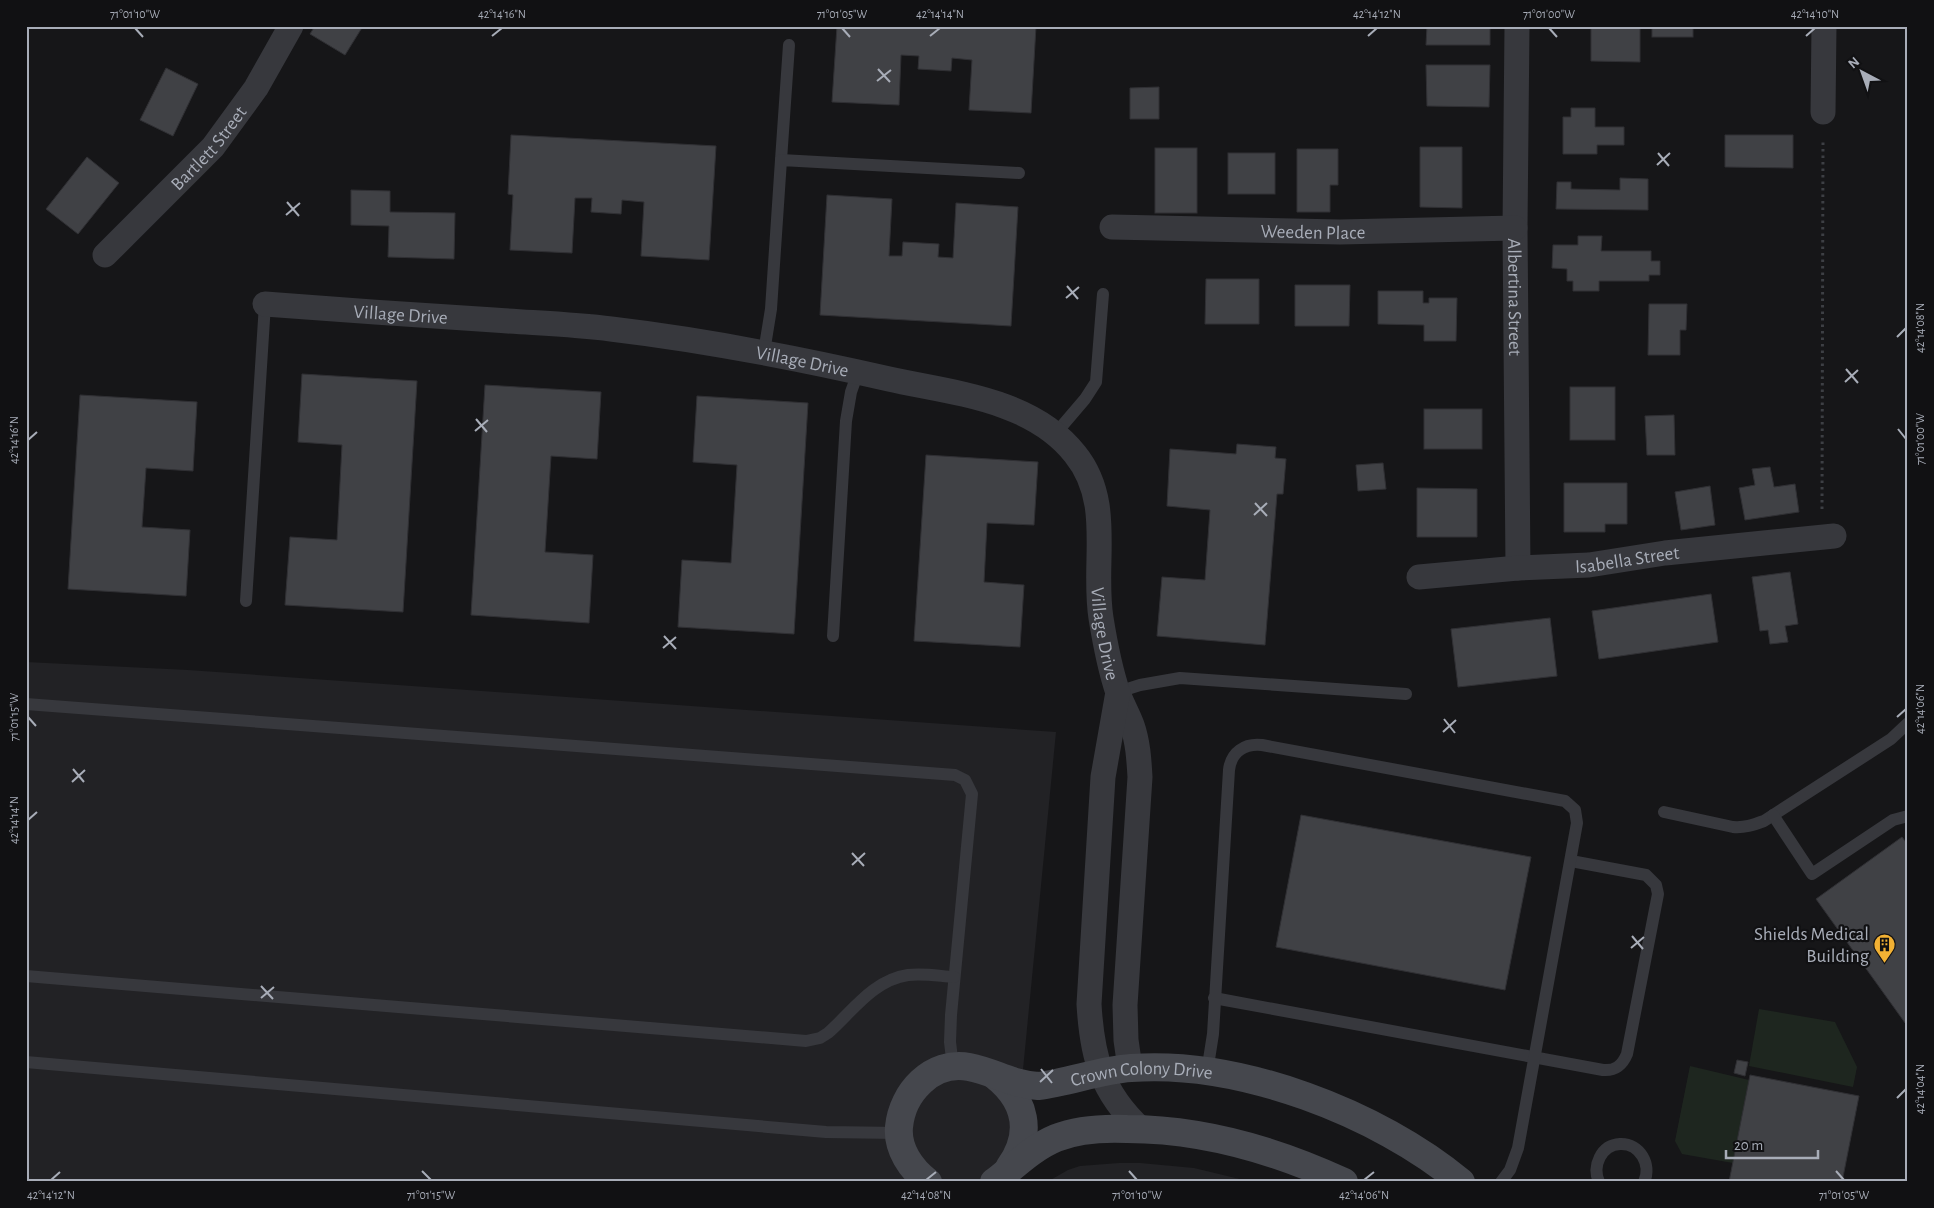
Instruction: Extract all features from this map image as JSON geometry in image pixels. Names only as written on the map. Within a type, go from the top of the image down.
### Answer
[{"type":"street","name":"Bartlett Street","points":[[105,255],[214,147],[256,88],[291,26]]},
{"type":"street","name":"Albertina Street","points":[[1517,26],[1515,228],[1518,568]]},
{"type":"street","points":[[1823,112],[1824,26]]},
{"type":"street","name":"Weeden Place","points":[[1112,227],[1340,232],[1515,228]]},
{"type":"street","name":"Village Drive","points":[[265,304],[589,326],[764,352],[991,402],[1032,418],[1056,433],[1068,444],[1084,466],[1096,493],[1100,526],[1098,595],[1100,615],[1118,692],[1133,728],[1137,745],[1140,777],[1125,1006],[1126,1040],[1130,1068]]},
{"type":"street","name":"Isabella Street","points":[[1419,577],[1518,568],[1589,565],[1666,553],[1828,536]]},
{"type":"street","name":"Village Drive","points":[[1118,692],[1104,777],[1089,1004],[1092,1040],[1100,1072],[1113,1098],[1141,1129]]},
{"type":"street","name":"Crown Colony Drive","points":[[928,1182],[910,1164],[904,1154],[899,1133],[903,1107],[916,1085],[928,1076],[941,1070],[966,1066],[1024,1085],[1038,1086],[1071,1081],[1100,1072],[1130,1068],[1180,1068],[1207,1072],[1286,1090],[1346,1113],[1421,1151],[1461,1182]]},
{"type":"street","points":[[993,1075],[1013,1093],[1023,1118],[1022,1144],[1016,1158],[1000,1177]]},
{"type":"street","points":[[1000,1177],[1030,1152],[1056,1138],[1071,1133],[1103,1129],[1141,1129],[1200,1134],[1245,1144],[1295,1160],[1344,1182]]},
{"type":"lane","points":[[764,352],[771,309],[789,45]]},
{"type":"lane","points":[[781,160],[1020,173]]},
{"type":"lane","points":[[1056,433],[1085,399],[1096,382],[1103,294]]},
{"type":"lane","points":[[246,601],[265,304]]},
{"type":"lane","points":[[833,636],[846,421],[858,372]]},
{"type":"lane","points":[[1118,692],[1140,685],[1180,678],[1406,694]]},
{"type":"lane","points":[[26,704],[956,775],[964,780],[972,794],[950,1030],[953,1067]]},
{"type":"lane","points":[[1664,812],[1742,828],[1764,821],[1891,739],[1908,723]]},
{"type":"lane","points":[[1207,1072],[1212,1034],[1229,770],[1235,754],[1245,747],[1262,744],[1565,801],[1575,810],[1578,819],[1518,1148],[1510,1170],[1502,1182]]},
{"type":"lane","points":[[1773,815],[1812,874],[1894,820],[1908,816]]},
{"type":"lane","points":[[1214,998],[1607,1071],[1616,1068],[1623,1062],[1627,1054],[1657,898],[1656,885],[1646,876],[1571,861]]},
{"type":"lane","points":[[26,976],[806,1041],[820,1038],[828,1033],[870,993],[888,982],[908,975],[954,977]]},
{"type":"lane","points":[[26,1062],[826,1132],[899,1133]]},
{"type":"lane","points":[[1599,1182],[1596,1167],[1601,1155],[1607,1149],[1620,1144],[1632,1146],[1642,1155],[1647,1168],[1644,1182]]},
{"type":"path","points":[[1823,112],[1828,536]]},
{"type":"shaded area","points":[[26,662],[188,670],[1056,732],[1012,1182],[26,1182]]},
{"type":"shaded area","points":[[1759,1009],[1835,1022],[1857,1067],[1853,1087],[1749,1066]]},
{"type":"shaded area","points":[[1690,1066],[1749,1080],[1733,1163],[1682,1154],[1675,1141]]},
{"type":"shaded area","points":[[1119,1163],[1194,1168],[1252,1182],[1047,1182],[1068,1170],[1080,1166]]},
{"type":"building","points":[[315,26],[363,26],[345,55],[310,34]]},
{"type":"building","points":[[837,26],[1036,26],[1031,113],[969,110],[972,60],[952,58],[951,71],[918,69],[919,56],[901,55],[899,105],[832,102]]},
{"type":"building","points":[[1427,26],[1490,26],[1490,45],[1426,45]]},
{"type":"building","points":[[1591,26],[1640,26],[1640,62],[1591,61]]},
{"type":"building","points":[[1652,26],[1693,26],[1693,37],[1652,37]]},
{"type":"building","points":[[1426,65],[1490,65],[1489,107],[1427,106]]},
{"type":"building","points":[[166,68],[198,84],[173,136],[140,120]]},
{"type":"building","points":[[1159,87],[1159,119],[1130,119],[1130,88]]},
{"type":"building","points":[[1571,108],[1595,108],[1595,127],[1624,127],[1624,145],[1597,145],[1597,154],[1563,154],[1563,117],[1571,117]]},
{"type":"building","points":[[511,135],[716,146],[709,260],[641,256],[644,202],[622,200],[621,214],[591,212],[592,198],[575,198],[572,253],[510,250],[513,195],[508,194]]},
{"type":"building","points":[[1725,135],[1793,135],[1793,168],[1725,167]]},
{"type":"building","points":[[1420,147],[1462,147],[1462,208],[1420,207]]},
{"type":"building","points":[[1155,148],[1197,148],[1197,213],[1155,213]]},
{"type":"building","points":[[1297,149],[1338,149],[1338,185],[1330,185],[1330,212],[1297,212]]},
{"type":"building","points":[[1228,153],[1275,153],[1275,194],[1228,194]]},
{"type":"building","points":[[87,157],[119,183],[78,234],[46,209]]},
{"type":"building","points":[[1620,178],[1648,179],[1648,210],[1556,209],[1557,182],[1571,182],[1571,189],[1620,190]]},
{"type":"building","points":[[351,190],[390,191],[390,212],[455,213],[454,259],[388,257],[389,226],[351,225]]},
{"type":"building","points":[[827,195],[892,199],[889,256],[902,256],[903,242],[939,244],[938,257],[953,258],[956,203],[1018,207],[1011,326],[820,315]]},
{"type":"building","points":[[1578,236],[1602,236],[1601,251],[1651,251],[1651,261],[1660,261],[1660,275],[1649,275],[1649,281],[1599,281],[1599,291],[1573,291],[1573,281],[1567,281],[1567,269],[1552,268],[1553,245],[1578,245]]},
{"type":"building","points":[[1206,279],[1259,279],[1259,324],[1205,324]]},
{"type":"building","points":[[1295,285],[1350,285],[1349,326],[1295,326]]},
{"type":"building","points":[[1378,291],[1423,291],[1423,303],[1429,303],[1429,298],[1457,298],[1456,341],[1424,341],[1424,325],[1378,324]]},
{"type":"building","points":[[1649,304],[1687,304],[1686,330],[1680,330],[1680,355],[1648,355]]},
{"type":"building","points":[[302,374],[417,381],[403,612],[285,605],[290,537],[337,540],[342,445],[298,442]]},
{"type":"building","points":[[485,385],[601,392],[597,459],[551,456],[545,552],[593,555],[589,623],[471,615]]},
{"type":"building","points":[[1570,387],[1615,387],[1615,440],[1570,440]]},
{"type":"building","points":[[80,395],[197,402],[193,471],[146,468],[142,527],[190,530],[186,596],[68,589]]},
{"type":"building","points":[[697,396],[808,403],[794,634],[678,627],[682,560],[731,563],[737,465],[693,462]]},
{"type":"building","points":[[1424,409],[1482,409],[1482,449],[1424,449]]},
{"type":"building","points":[[1674,415],[1675,455],[1647,455],[1645,416]]},
{"type":"building","points":[[1237,444],[1276,447],[1275,458],[1286,459],[1283,494],[1277,494],[1265,645],[1157,636],[1162,577],[1205,580],[1210,510],[1167,506],[1170,449],[1236,454]]},
{"type":"building","points":[[926,455],[1038,462],[1034,525],[987,523],[984,582],[1024,585],[1020,647],[914,641]]},
{"type":"building","points":[[1383,463],[1386,489],[1358,491],[1356,465]]},
{"type":"building","points":[[1770,467],[1774,487],[1795,484],[1799,512],[1745,520],[1739,488],[1755,485],[1752,469]]},
{"type":"building","points":[[1564,483],[1627,483],[1627,524],[1605,524],[1605,532],[1564,532]]},
{"type":"building","points":[[1710,486],[1715,525],[1681,530],[1675,492]]},
{"type":"building","points":[[1417,488],[1477,489],[1477,537],[1417,537]]},
{"type":"building","points":[[1790,572],[1798,624],[1785,626],[1788,642],[1770,644],[1768,630],[1760,631],[1752,577]]},
{"type":"building","points":[[1711,594],[1718,642],[1599,659],[1592,611]]},
{"type":"building","points":[[1550,618],[1557,676],[1458,687],[1451,629]]},
{"type":"building","points":[[1301,815],[1531,857],[1505,990],[1276,947]]},
{"type":"building","name":"Shields Medical Building","points":[[1902,837],[1908,845],[1908,1027],[1816,899]]},
{"type":"building","points":[[1737,1060],[1748,1062],[1745,1076],[1734,1073]]},
{"type":"building","points":[[1750,1075],[1859,1096],[1842,1182],[1729,1182]]},
{"type":"place","name":"Shields Medical Building","points":[[1885,963]]}]
